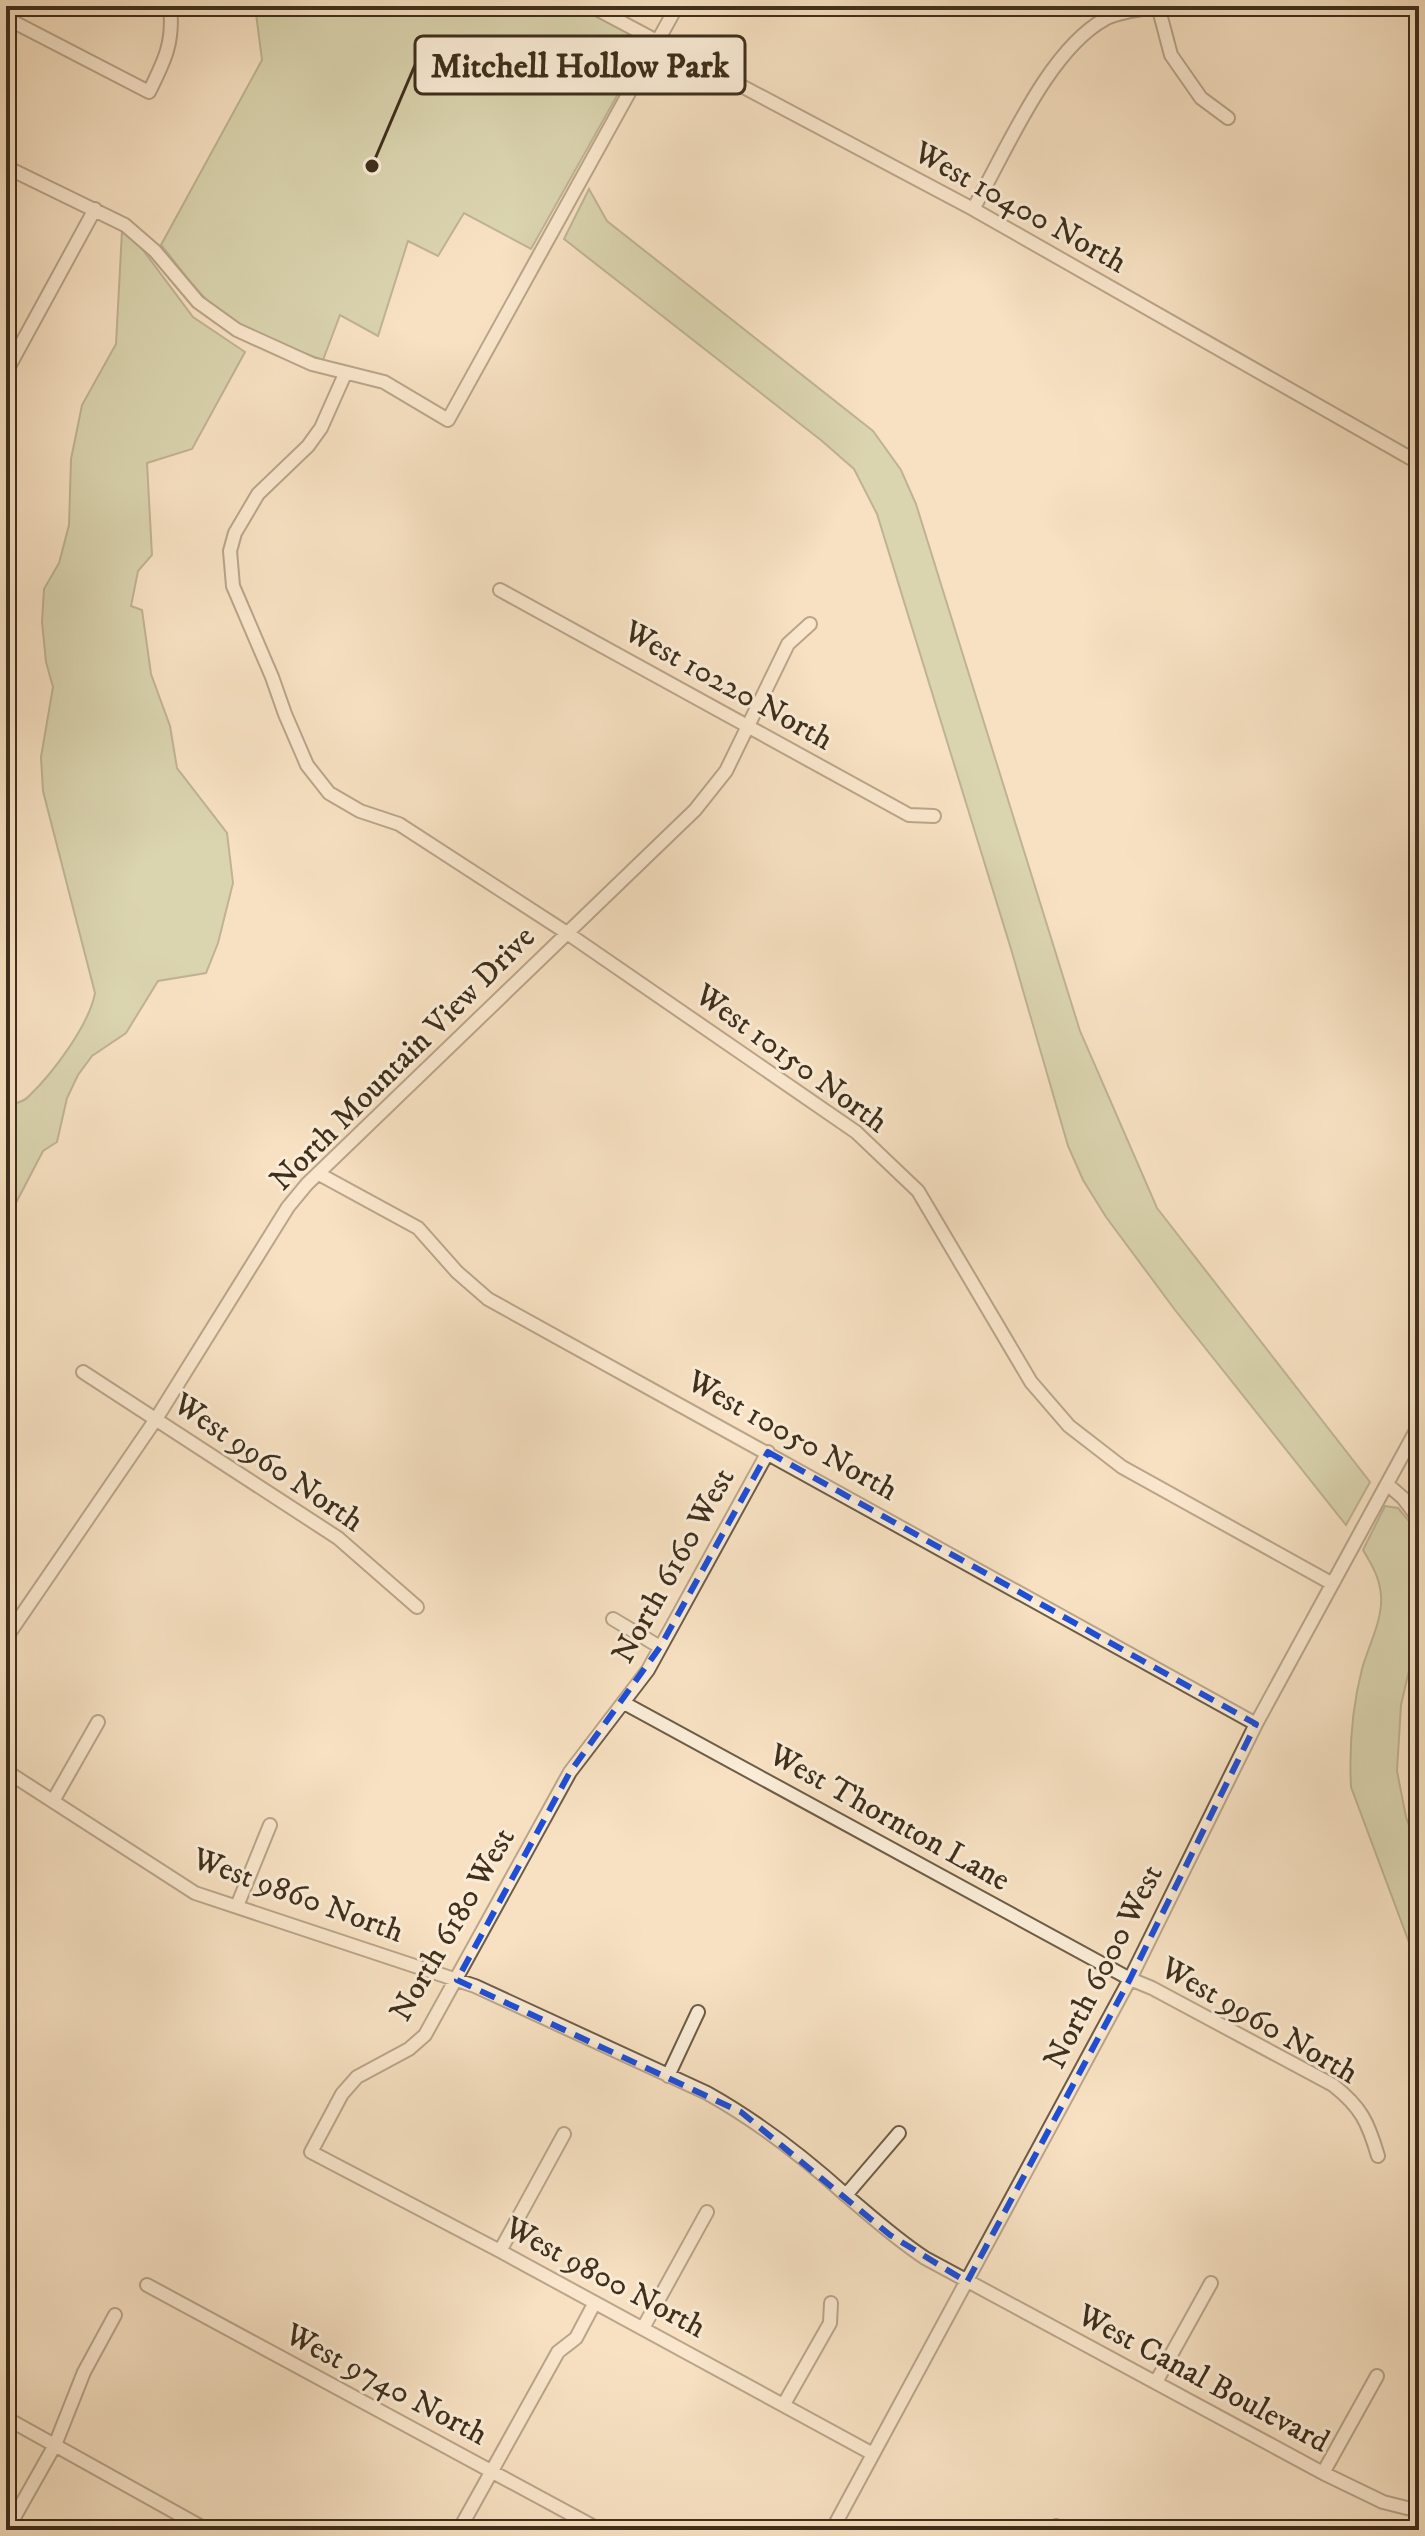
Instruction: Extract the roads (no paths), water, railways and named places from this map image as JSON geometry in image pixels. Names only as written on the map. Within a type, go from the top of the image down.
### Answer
[{"type":"street","points":[[6,18],[149,92],[167,56],[172,28],[170,6]]},
{"type":"street","name":"West 10400 North","points":[[591,6],[973,209],[1419,463]]},
{"type":"street","points":[[6,167],[125,225],[146,242],[193,297],[237,330],[312,364],[384,382],[448,420],[677,6]]},
{"type":"street","points":[[973,209],[1051,69],[1069,45],[1106,18],[1158,6],[1171,55],[1201,98],[1228,118]]},
{"type":"street","points":[[6,372],[95,209]]},
{"type":"street","name":"West 10150 North","points":[[345,374],[321,428],[308,446],[258,494],[235,533],[230,551],[233,586],[285,714],[307,765],[329,793],[360,811],[399,824],[567,933],[856,1132],[918,1191],[1031,1382],[1069,1426],[1122,1467],[1331,1583]]},
{"type":"street","name":"West 10220 North","points":[[500,590],[909,815],[934,816]]},
{"type":"street","name":"North Mountain View Drive","points":[[8,1630],[156,1419],[288,1207],[695,810],[726,771],[788,644],[810,624]]},
{"type":"street","name":"West 10050 North","points":[[319,1174],[418,1228],[457,1272],[488,1299],[1256,1724]]},
{"type":"street","name":"West 9960 North","points":[[83,1372],[338,1538],[417,1607]]},
{"type":"street","name":"North 6000 West","points":[[832,2530],[1130,1979],[1256,1724],[1419,1425]]},
{"type":"street","name":"North 6160 West","points":[[624,1703],[660,1647],[768,1452]]},
{"type":"street","points":[[1387,1484],[1419,1519]]},
{"type":"street","points":[[613,1619],[660,1647]]},
{"type":"street","name":"West Thornton Lane","points":[[624,1703],[1130,1979]]},
{"type":"street","name":"North 6180 West","points":[[311,2152],[342,2094],[357,2077],[409,2049],[425,2035],[570,1772],[583,1751],[624,1703]]},
{"type":"street","points":[[53,1801],[98,1722]]},
{"type":"street","name":"West 9860 North","points":[[6,1771],[195,1893],[457,1980],[523,2007],[668,2076]]},
{"type":"street","points":[[237,1906],[270,1825]]},
{"type":"street","name":"West 9960 North","points":[[1130,1979],[1333,2085],[1350,2099],[1367,2121],[1378,2156]]},
{"type":"street","points":[[698,2012],[668,2076],[741,2112],[846,2195],[890,2235],[967,2282]]},
{"type":"street","points":[[846,2195],[899,2133]]},
{"type":"street","points":[[500,2251],[564,2134]]},
{"type":"street","name":"West 9800 North","points":[[311,2152],[873,2454]]},
{"type":"street","points":[[643,2328],[707,2212]]},
{"type":"street","name":"West Canal Boulevard","points":[[967,2282],[1323,2473],[1383,2502],[1419,2511]]},
{"type":"street","points":[[1156,2382],[1211,2283]]},
{"type":"street","name":"West 9740 North","points":[[147,2285],[600,2530]]},
{"type":"street","points":[[784,2404],[830,2323],[831,2303]]},
{"type":"street","points":[[459,2530],[558,2352],[576,2338],[594,2304]]},
{"type":"street","points":[[7,2530],[55,2445],[84,2372],[115,2315]]},
{"type":"street","points":[[1323,2473],[1377,2376]]},
{"type":"street","points":[[6,2418],[207,2530]]},
{"type":"place","name":"Mitchell Hollow Park","points":[[372,166]]}]
